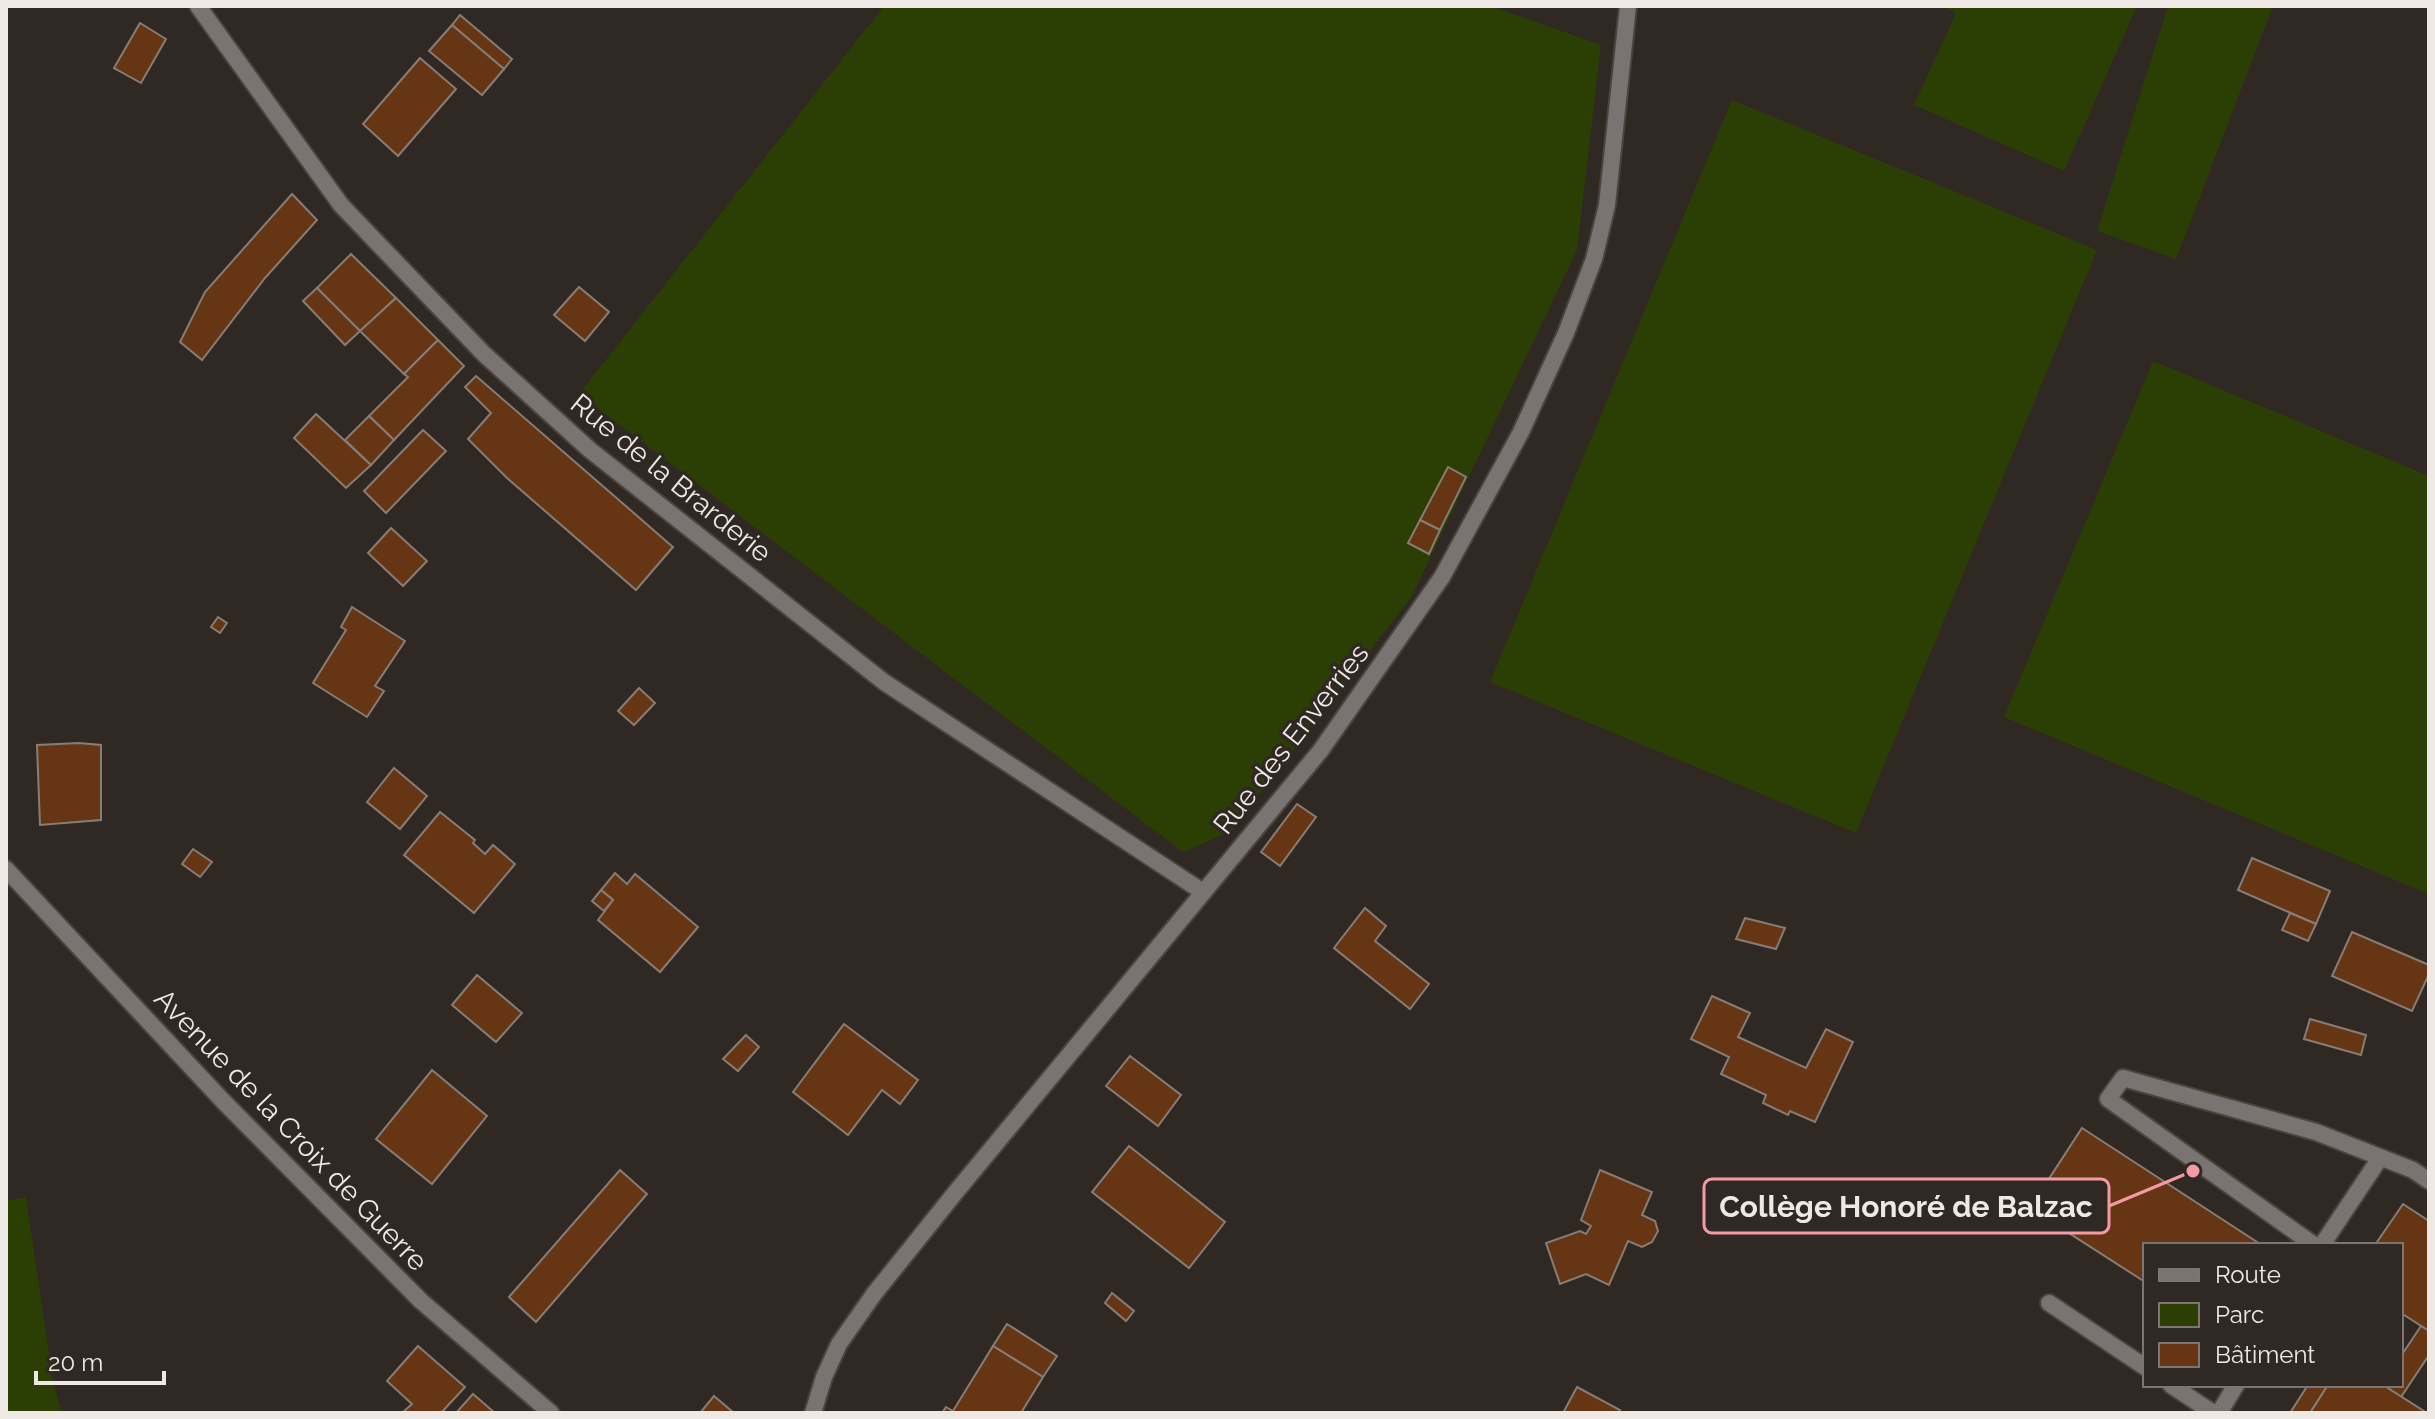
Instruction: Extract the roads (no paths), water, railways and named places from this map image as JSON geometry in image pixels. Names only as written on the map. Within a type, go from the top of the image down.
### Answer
[{"type":"street","name":"Rue de la Brarderie","points":[[198,6],[363,231],[484,354],[590,450],[884,682],[1203,892]]},
{"type":"street","name":"Rue des Enverries","points":[[813,1413],[824,1377],[839,1344],[874,1294],[1321,750],[1442,577],[1521,432],[1566,333],[1594,259],[1607,205],[1628,6]]},
{"type":"street","name":"Avenue de la Croix de Guerre","points":[[6,869],[223,1101],[421,1301],[551,1413]]},
{"type":"street","points":[[2311,1243],[2108,1099],[2123,1078],[2316,1132],[2413,1170],[2429,1181]]},
{"type":"street","points":[[2323,1243],[2380,1158]]},
{"type":"street","points":[[2049,1303],[2143,1366]]},
{"type":"street","points":[[2174,1387],[2213,1413]]},
{"type":"street","points":[[2219,1413],[2235,1387]]},
{"type":"place","name":"Collège Honoré de Balzac","points":[[2193,1171]]}]
